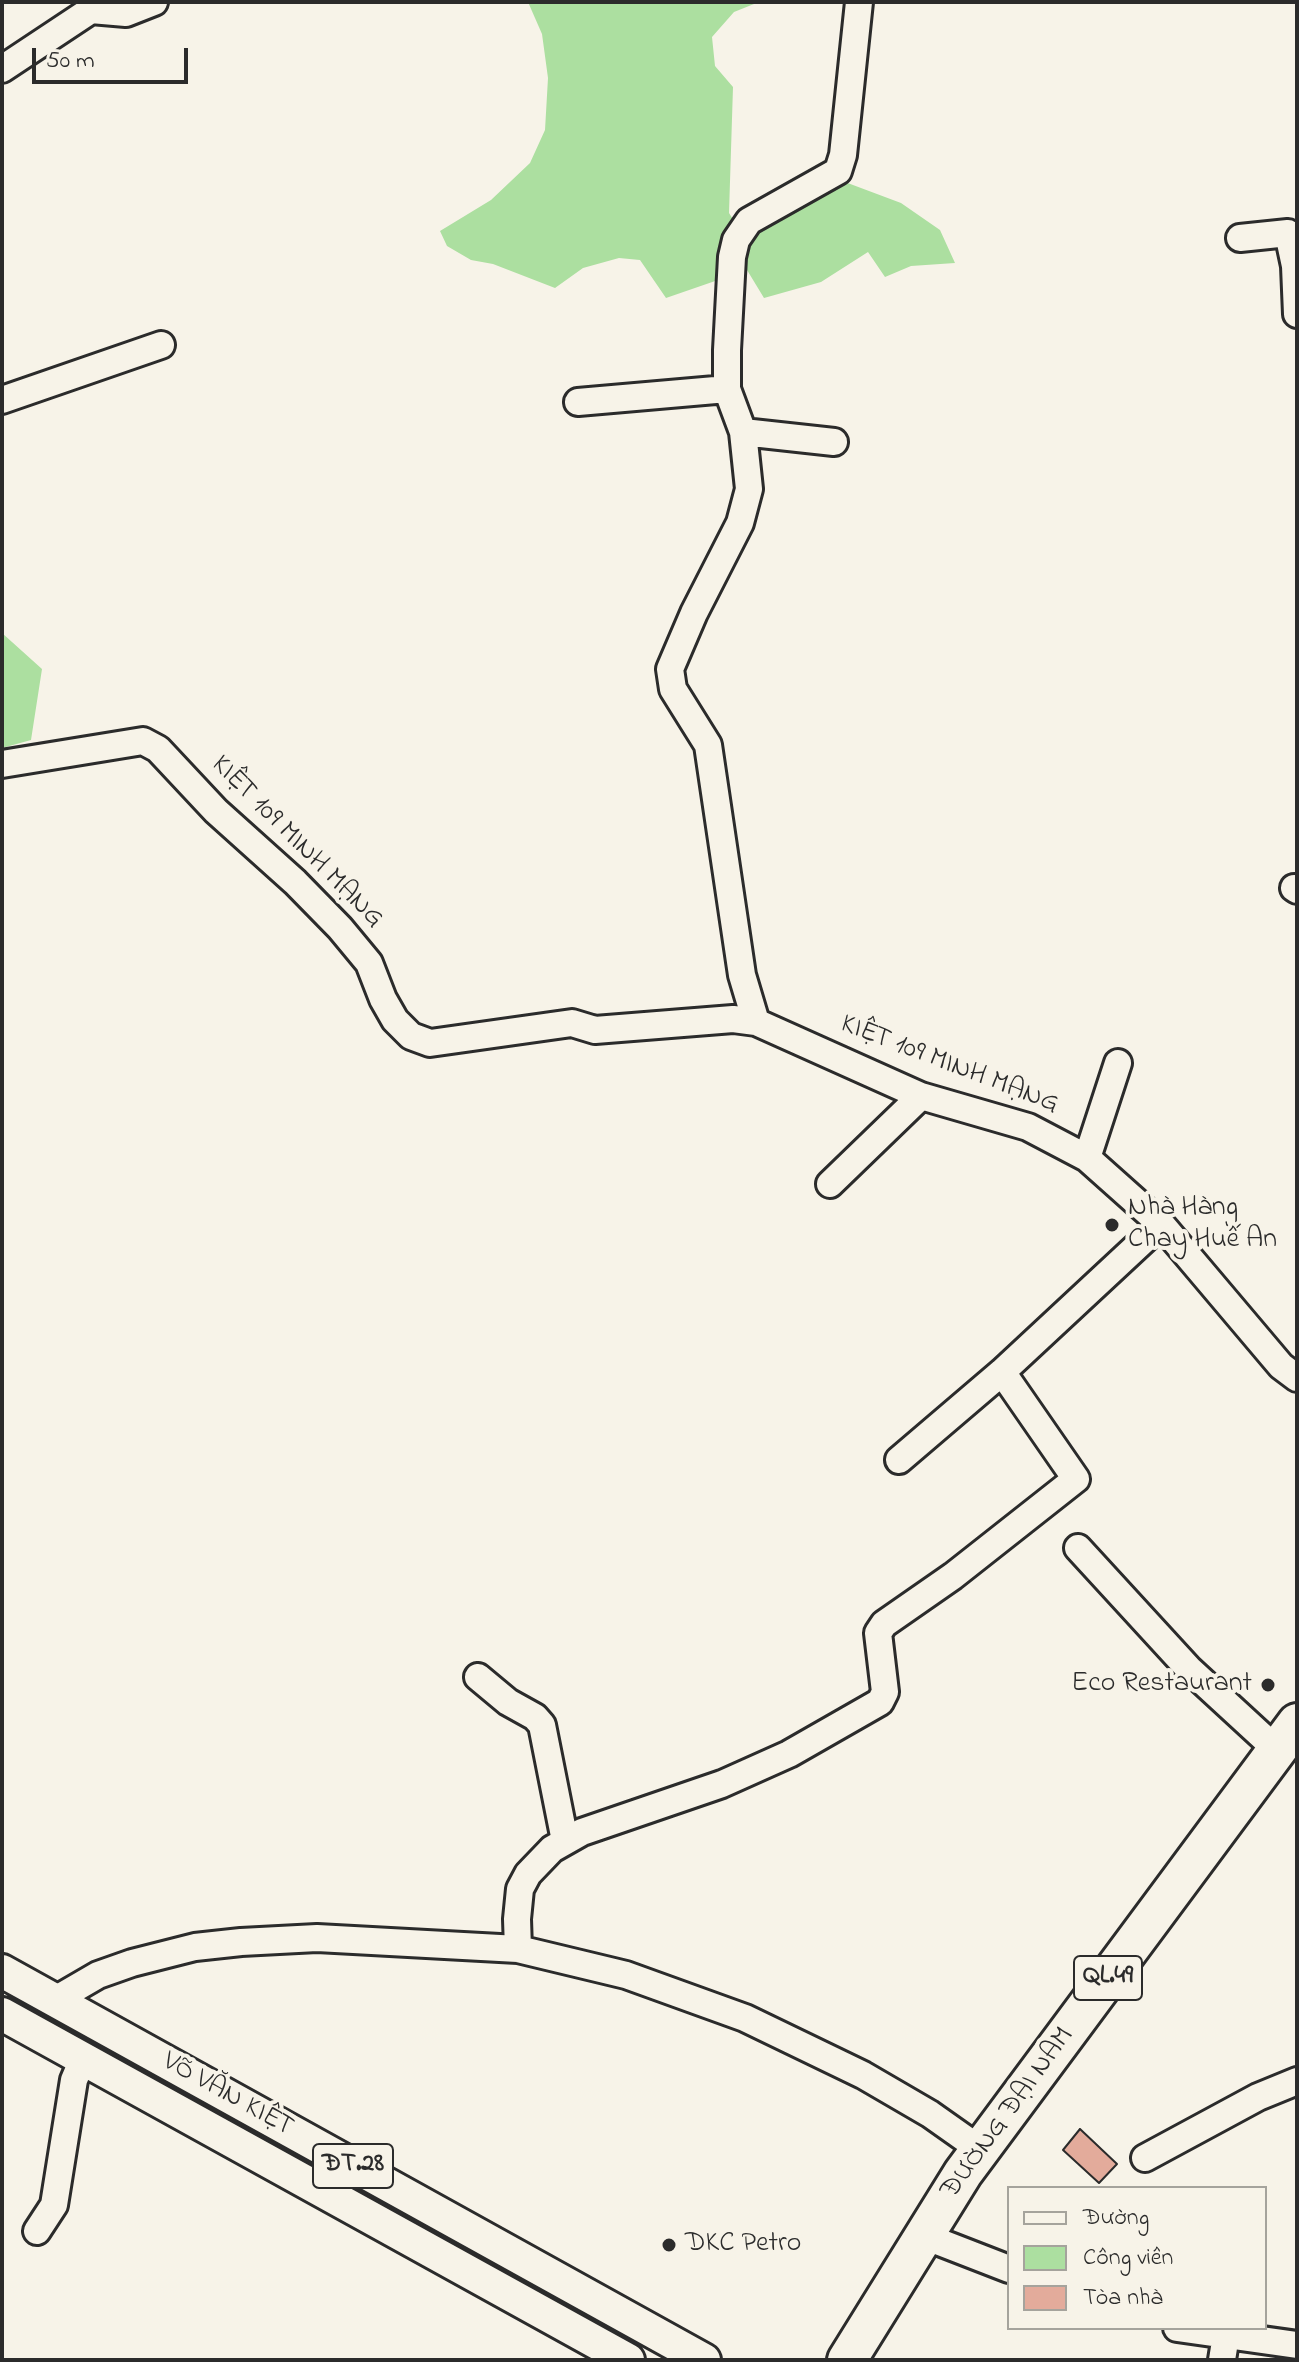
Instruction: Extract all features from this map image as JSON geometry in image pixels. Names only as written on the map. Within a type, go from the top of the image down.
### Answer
[{"type":"highway","name":"ĐƯỜNG ĐẠI NAM","points":[[924,2236],[981,2150],[1292,1730]]},
{"type":"highway","name":"QL.49","points":[[847,2360],[924,2236]]},
{"type":"main road","name":"VÕ VĂN KIỆT","points":[[2,1971],[704,2360]]},
{"type":"main road","name":"VÕ VĂN KIỆT","points":[[2,2014],[628,2360]]},
{"type":"main road","points":[[236,2143],[254,2110]]},
{"type":"street","points":[[6,60],[91,10],[126,13],[154,2]]},
{"type":"street","points":[[756,1022],[742,975],[708,745],[673,689],[670,669],[694,613],[740,523],[749,489],[743,432],[727,389],[728,319],[736,240],[749,221],[838,171],[843,155],[859,2]]},
{"type":"street","points":[[1240,238],[1292,231],[1297,314]]},
{"type":"street","points":[[2,400],[161,345]]},
{"type":"street","points":[[578,402],[727,389]]},
{"type":"street","points":[[743,432],[834,442]]},
{"type":"street","name":"KIỆT 109 MINH MẠNG","points":[[2,764],[143,741],[158,749],[216,811],[295,882],[340,928],[369,963],[395,1020],[411,1036],[430,1043],[572,1023],[595,1030],[733,1019],[756,1022],[921,1096],[1028,1127],[1087,1158],[1175,1237],[1254,1336],[1281,1366],[1297,1378]]},
{"type":"street","points":[[1087,1158],[1118,1063]]},
{"type":"street","points":[[830,1184],[921,1096]]},
{"type":"street","points":[[899,1460],[1002,1372],[1161,1224]]},
{"type":"street","points":[[518,1949],[520,1889],[542,1858],[565,1841],[620,1818],[722,1784],[789,1754],[880,1702],[885,1692],[878,1633],[884,1624],[953,1576],[1076,1479],[1002,1372]]},
{"type":"street","points":[[1078,1548],[1189,1669],[1292,1730]]},
{"type":"street","points":[[478,1677],[542,1725],[565,1841]]},
{"type":"street","points":[[55,2000],[98,1975],[195,1947],[317,1938],[518,1949],[626,1975],[745,2018],[874,2081],[930,2114],[981,2150]]},
{"type":"street","points":[[37,2231],[54,2205],[74,2080],[83,2059]]},
{"type":"street","points":[[1145,2158],[1258,2097],[1297,2081]]},
{"type":"street","points":[[924,2236],[1007,2268]]},
{"type":"street","points":[[1182,2330],[1224,2348],[1297,2345]]},
{"type":"green space","points":[[528,2],[759,2],[734,12],[712,37],[715,66],[733,87],[729,213],[745,238],[776,217],[845,182],[901,203],[940,230],[955,263],[911,266],[885,277],[868,252],[821,282],[764,298],[747,270],[666,298],[640,260],[619,258],[583,268],[555,288],[493,264],[471,260],[447,246],[440,231],[491,200],[530,163],[545,130],[548,78],[542,34]]},
{"type":"green space","points":[[2,633],[42,669],[31,740],[2,748]]},
{"type":"building","points":[[1080,2129],[1117,2164],[1099,2183],[1063,2150]]},
{"type":"place","name":"Nhà Hàng Chay Huế An","points":[[1112,1225]]},
{"type":"place","name":"Eco Restaurant","points":[[1268,1685]]},
{"type":"place","name":"DKC Petro","points":[[669,2245]]}]
